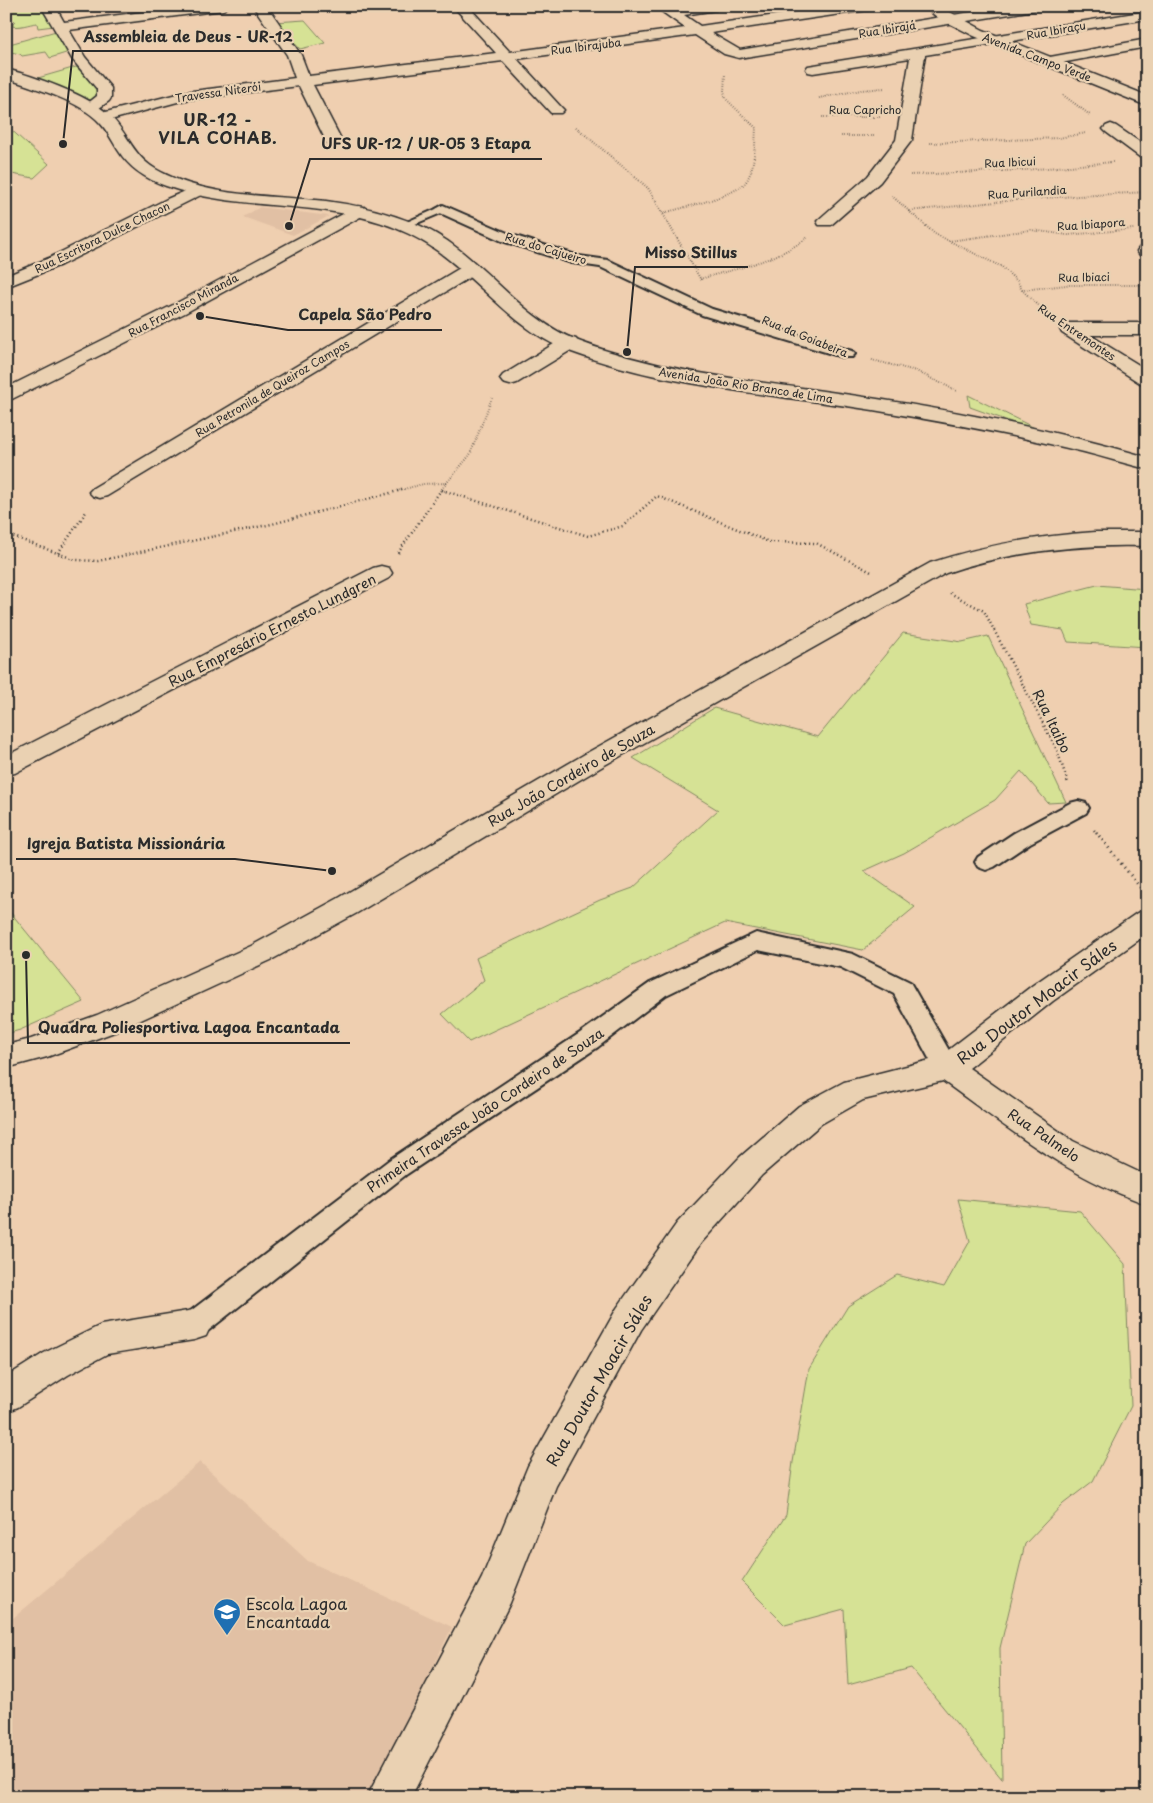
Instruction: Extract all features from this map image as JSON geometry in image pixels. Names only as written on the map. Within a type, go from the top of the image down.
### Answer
[{"type":"street","points":[[6,73],[97,112],[104,98],[104,88],[79,59],[48,6]]},
{"type":"street","points":[[60,27],[222,6]]},
{"type":"street","points":[[260,6],[294,55],[334,141]]},
{"type":"street","points":[[460,6],[556,110]]},
{"type":"street","points":[[666,10],[716,6]]},
{"type":"street","name":"Rua Ibirajuba","points":[[304,80],[698,31],[868,6]]},
{"type":"street","name":"Avenida Campo Verde","points":[[930,6],[948,19],[995,41],[1097,79],[1147,102]]},
{"type":"street","name":"Rua Ibirajá","points":[[738,53],[1034,6]]},
{"type":"street","points":[[666,10],[698,31],[738,53]]},
{"type":"street","name":"Rua Ibiraçu","points":[[995,41],[1147,15]]},
{"type":"street","points":[[813,70],[995,41]]},
{"type":"street","points":[[1050,61],[1147,43]]},
{"type":"street","points":[[825,221],[874,179],[904,140],[918,53]]},
{"type":"street","name":"Travessa Niterói","points":[[97,112],[185,96],[304,80]]},
{"type":"street","name":"Avenida João Rio Branco de Lima","points":[[97,112],[128,154],[142,168],[164,180],[197,192],[253,201],[358,211],[405,225],[438,243],[471,269],[529,321],[549,335],[619,361],[668,375],[998,425],[1064,440],[1147,463]]},
{"type":"street","points":[[1111,129],[1147,155]]},
{"type":"street","name":"Rua Escritora Dulce Chacon","points":[[6,282],[54,262],[147,214],[197,192]]},
{"type":"street","name":"Rua do Cajueiro","points":[[443,209],[507,238],[577,260],[602,264],[707,312],[847,354]]},
{"type":"street","name":"Rua Francisco Miranda","points":[[6,396],[179,309],[358,211]]},
{"type":"street","name":"Rua Petronila de Queiroz Campos","points":[[100,492],[471,269]]},
{"type":"street","points":[[1069,328],[1147,329]]},
{"type":"street","name":"Rua Entremontes","points":[[1069,328],[1147,379]]},
{"type":"street","points":[[510,379],[569,343]]},
{"type":"street","name":"Rua João Cordeiro de Souza","points":[[6,1057],[36,1049],[106,1023],[260,953],[347,906],[602,755],[911,582],[958,560],[1011,548],[1092,540],[1147,539]]},
{"type":"street","name":"Rua Empresário Ernesto Lundgren","points":[[6,767],[381,573]]},
{"type":"street","points":[[986,862],[1022,838],[1078,808]]},
{"type":"street","name":"Rua Doutor Moacir Sáles","points":[[388,1797],[496,1590],[542,1478],[629,1319],[689,1233],[751,1166],[810,1115],[855,1090],[890,1080],[947,1068],[1043,993],[1147,920]]},
{"type":"street","name":"Primeira Travessa João Cordeiro de Souza","points":[[6,1396],[56,1364],[101,1340],[194,1325],[398,1166],[589,1040],[658,989],[756,941],[845,960],[902,988],[947,1068]]},
{"type":"street","name":"Rua Palmelo","points":[[947,1068],[1062,1150],[1147,1191]]},
{"type":"lane","points":[[405,225],[443,209]]},
{"type":"path","points":[[663,214],[716,198],[744,184],[754,161],[756,128],[726,98],[724,91],[725,72],[728,62],[738,53]]},
{"type":"path","points":[[819,98],[861,90],[913,86]]},
{"type":"path","points":[[556,110],[648,188],[700,279],[708,283]]},
{"type":"path","name":"Rua Capricho","points":[[822,117],[908,117]]},
{"type":"path","name":"Rua Ibicui","points":[[904,140],[956,143],[1059,138],[1111,129]]},
{"type":"path","name":"Rua Ibicui","points":[[874,179],[928,174],[1025,170],[1118,162]]},
{"type":"path","name":"Rua Entremontes","points":[[874,179],[908,212],[935,234],[1002,267],[1017,281],[1022,290],[1038,307],[1069,328]]},
{"type":"path","name":"Rua Purilandia","points":[[908,212],[1016,200],[1147,192]]},
{"type":"path","points":[[700,279],[780,253],[805,240],[825,221]]},
{"type":"path","name":"Rua Ibiapora","points":[[949,241],[971,236],[1031,230],[1043,234],[1060,235],[1137,229]]},
{"type":"path","name":"Rua Ibiaci","points":[[1022,290],[1067,285],[1147,285]]},
{"type":"path","name":"Rua da Goiabeira","points":[[847,354],[916,371],[959,392]]},
{"type":"path","name":"Rua Empresário Ernesto Lundgren","points":[[381,573],[394,559],[442,490],[470,455],[492,398],[510,379]]},
{"type":"path","points":[[6,534],[76,560],[107,559],[272,524],[424,484],[448,483]]},
{"type":"path","name":"Rua Itaibo","points":[[442,490],[588,536],[623,526],[657,496],[769,542],[816,543],[984,611],[1057,750],[1078,808],[1147,896]]},
{"type":"path","points":[[58,553],[100,492]]},
{"type":"shaded area","points":[[260,207],[329,216],[293,235],[243,217]]},
{"type":"shaded area","name":"Escola Lagoa Encantada","points":[[200,1462],[308,1561],[452,1627],[380,1777],[364,1797],[6,1797],[6,1624]]},
{"type":"green space","points":[[6,6],[42,6],[54,26],[38,28],[37,23],[12,26],[15,21],[6,20]]},
{"type":"green space","points":[[305,20],[325,43],[300,49],[275,22]]},
{"type":"green space","points":[[56,31],[69,52],[50,58],[46,52],[22,56],[6,51],[6,45]]},
{"type":"green space","points":[[76,67],[103,91],[90,107],[31,80]]},
{"type":"green space","points":[[6,125],[49,164],[34,178],[6,173]]},
{"type":"green space","points":[[968,395],[1055,438],[970,407]]},
{"type":"green space","points":[[1097,585],[1147,589],[1147,647],[1068,642],[1063,630],[1031,625],[1024,604]]},
{"type":"green space","points":[[903,633],[962,642],[988,636],[1066,802],[1048,803],[1021,771],[995,800],[904,853],[864,871],[915,907],[863,950],[725,923],[469,1042],[442,1014],[484,980],[476,958],[600,900],[633,888],[718,810],[633,758],[714,708],[818,737]]},
{"type":"green space","points":[[6,907],[84,1002],[20,1030],[6,1034]]},
{"type":"green space","points":[[958,1199],[1080,1211],[1125,1264],[1131,1406],[1093,1481],[1063,1504],[1025,1544],[1000,1648],[1002,1779],[911,1668],[848,1685],[844,1609],[785,1625],[742,1582],[786,1515],[809,1369],[848,1306],[897,1275],[944,1287],[970,1241]]},
{"type":"place","name":"Assembleia de Deus - UR-12","points":[[63,144]]},
{"type":"place","name":"UFS UR-12 / UR-05 3 Etapa","points":[[289,226]]},
{"type":"place","name":"Capela São Pedro","points":[[200,316]]},
{"type":"place","name":"Misso Stillus","points":[[627,352]]},
{"type":"place","name":"Igreja Batista Missionária","points":[[332,871]]},
{"type":"place","name":"Quadra Poliesportiva Lagoa Encantada","points":[[26,955]]},
{"type":"place","name":"Escola Lagoa Encantada","points":[[227,1636]]},
{"type":"district","name":"UR-12 - VILA COHAB.","points":[[218,128]]}]
